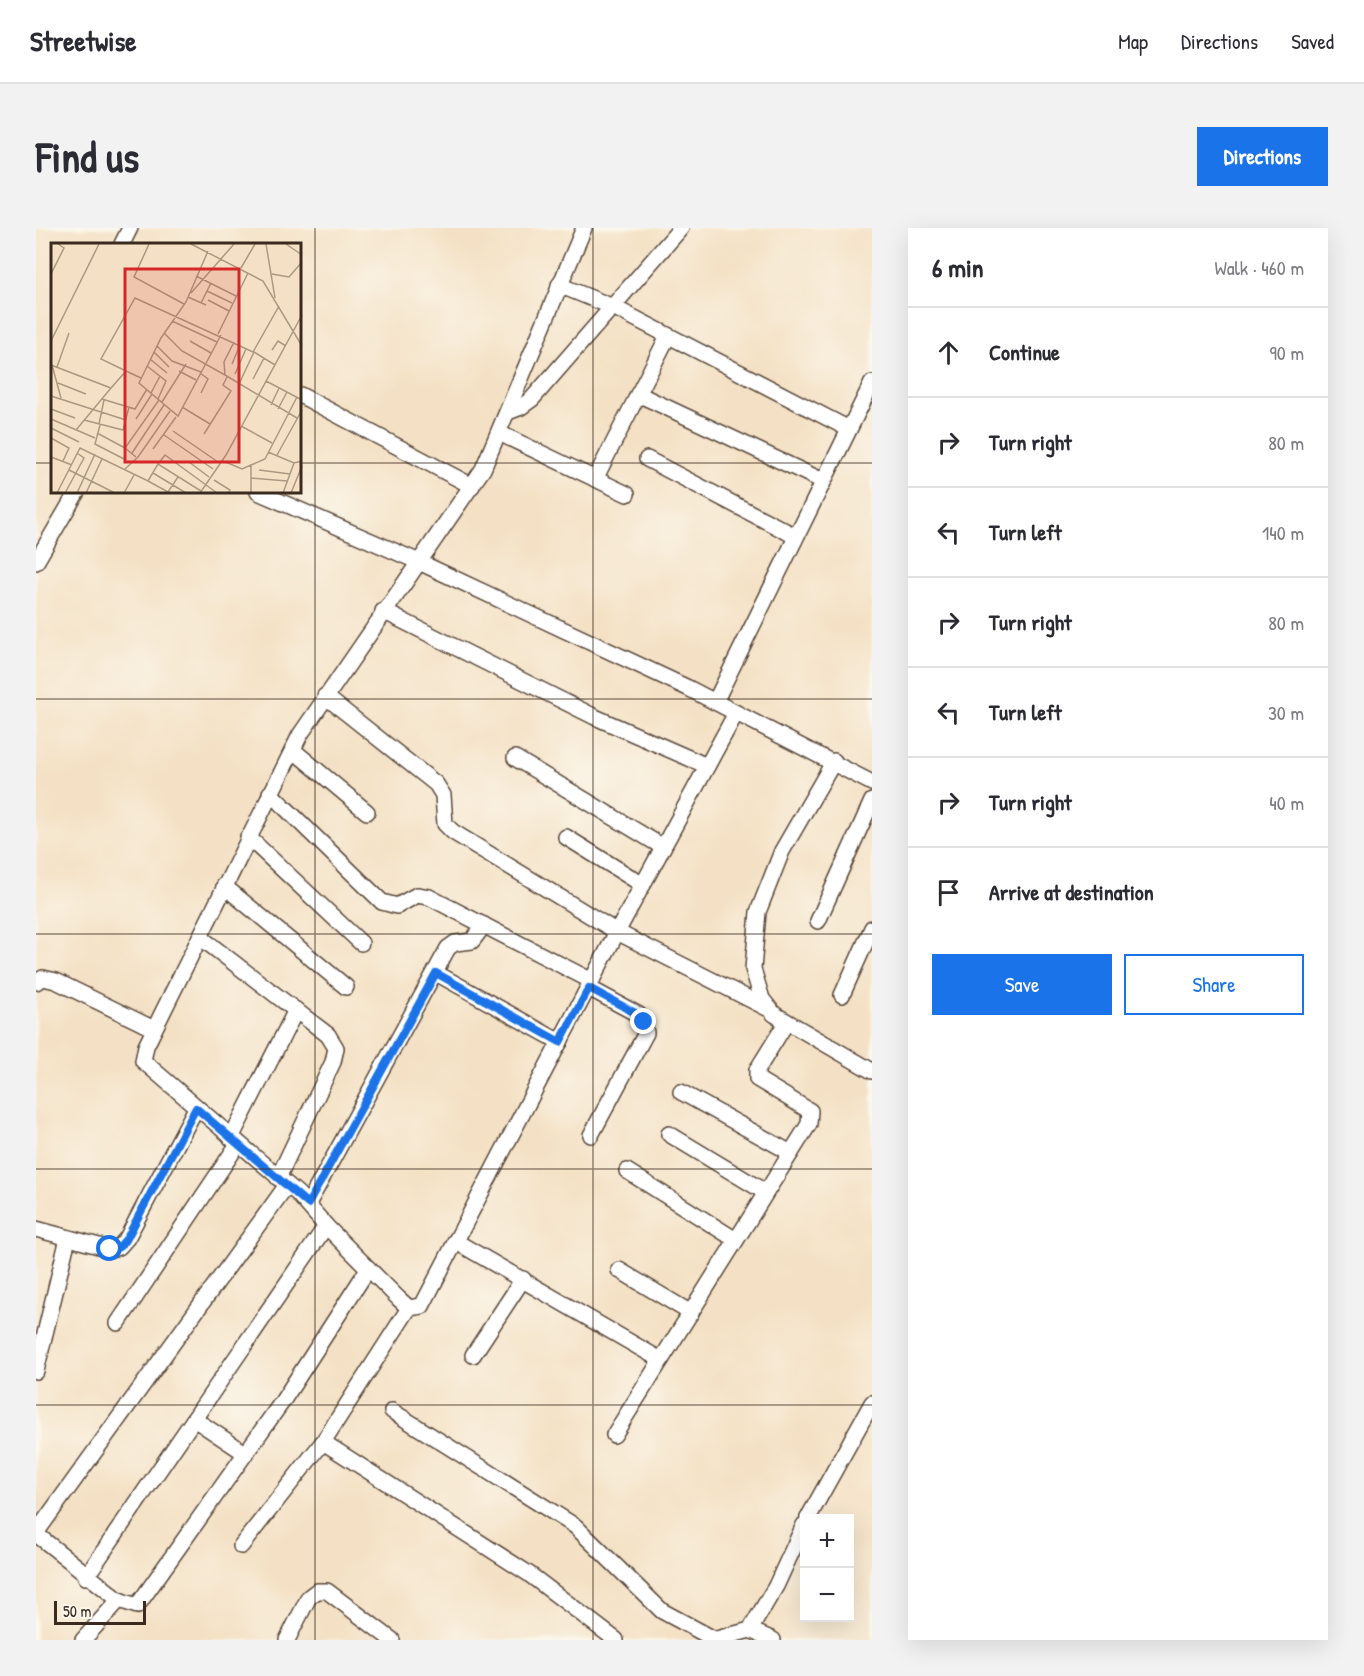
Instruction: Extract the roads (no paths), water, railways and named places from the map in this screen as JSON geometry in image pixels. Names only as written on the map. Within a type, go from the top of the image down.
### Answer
[{"type":"street","points":[[122,243],[130,228]]},
{"type":"street","points":[[409,1308],[326,1226],[308,1204],[143,1061],[143,1052],[292,750],[325,696],[417,561],[472,486],[499,433],[584,228]]},
{"type":"street","points":[[508,412],[526,404],[681,228]]},
{"type":"street","points":[[559,285],[613,307],[849,429]]},
{"type":"street","points":[[595,479],[668,336]]},
{"type":"street","points":[[715,702],[872,383]]},
{"type":"street","points":[[638,394],[823,481]]},
{"type":"street","points":[[302,396],[472,486]]},
{"type":"street","points":[[499,433],[627,494]]},
{"type":"street","points":[[647,459],[795,536]]},
{"type":"street","points":[[36,562],[76,494]]},
{"type":"street","points":[[263,494],[417,561],[715,702],[834,761],[872,783]]},
{"type":"street","points":[[383,611],[595,717],[707,766]]},
{"type":"street","points":[[325,696],[436,784],[443,795],[447,828],[617,932],[767,1008],[786,1023],[871,1068]]},
{"type":"street","points":[[241,1546],[323,1442],[409,1308],[422,1306],[426,1301],[455,1241],[617,932],[736,713]]},
{"type":"street","points":[[292,750],[367,812]]},
{"type":"street","points":[[515,758],[663,847]]},
{"type":"street","points":[[767,1008],[753,969],[758,912],[787,839],[834,761]]},
{"type":"street","points":[[270,793],[382,902],[397,906],[417,895],[424,895],[484,925],[639,1015],[644,1022],[646,1034],[591,1135]]},
{"type":"street","points":[[818,921],[872,801]]},
{"type":"street","points":[[248,837],[361,943]]},
{"type":"street","points":[[566,837],[643,885]]},
{"type":"street","points":[[224,885],[346,987]]},
{"type":"street","points":[[308,1204],[451,945],[472,941],[484,925]]},
{"type":"street","points":[[842,995],[872,928]]},
{"type":"street","points":[[201,937],[328,1035],[336,1048],[333,1062],[283,1181],[36,1534],[86,1577],[118,1600],[137,1606],[282,1402],[368,1269]]},
{"type":"street","points":[[436,973],[560,1042]]},
{"type":"street","points":[[38,978],[56,981],[154,1029]]},
{"type":"street","points":[[118,1323],[234,1141],[296,1010]]},
{"type":"street","points":[[614,1435],[809,1124],[812,1115],[806,1108],[760,1082],[756,1074],[786,1023]]},
{"type":"street","points":[[681,1092],[791,1153]]},
{"type":"street","points":[[36,1229],[110,1249],[123,1244],[196,1108]]},
{"type":"street","points":[[669,1134],[765,1192]]},
{"type":"street","points":[[627,1171],[736,1240]]},
{"type":"street","points":[[86,1577],[326,1226]]},
{"type":"street","points":[[36,1371],[40,1331],[68,1238]]},
{"type":"street","points":[[455,1241],[661,1360]]},
{"type":"street","points":[[619,1270],[691,1313]]},
{"type":"street","points":[[473,1355],[523,1279]]},
{"type":"street","points":[[810,1514],[872,1403]]},
{"type":"street","points":[[392,1411],[575,1526],[662,1611],[714,1639],[750,1630],[772,1640]]},
{"type":"street","points":[[194,1419],[245,1453]]},
{"type":"street","points":[[323,1442],[529,1574],[616,1640]]},
{"type":"street","points":[[750,1630],[776,1586],[800,1534]]},
{"type":"street","points":[[287,1640],[309,1597],[317,1591],[327,1591],[392,1640]]},
{"type":"street","points":[[83,1640],[118,1600]]}]
